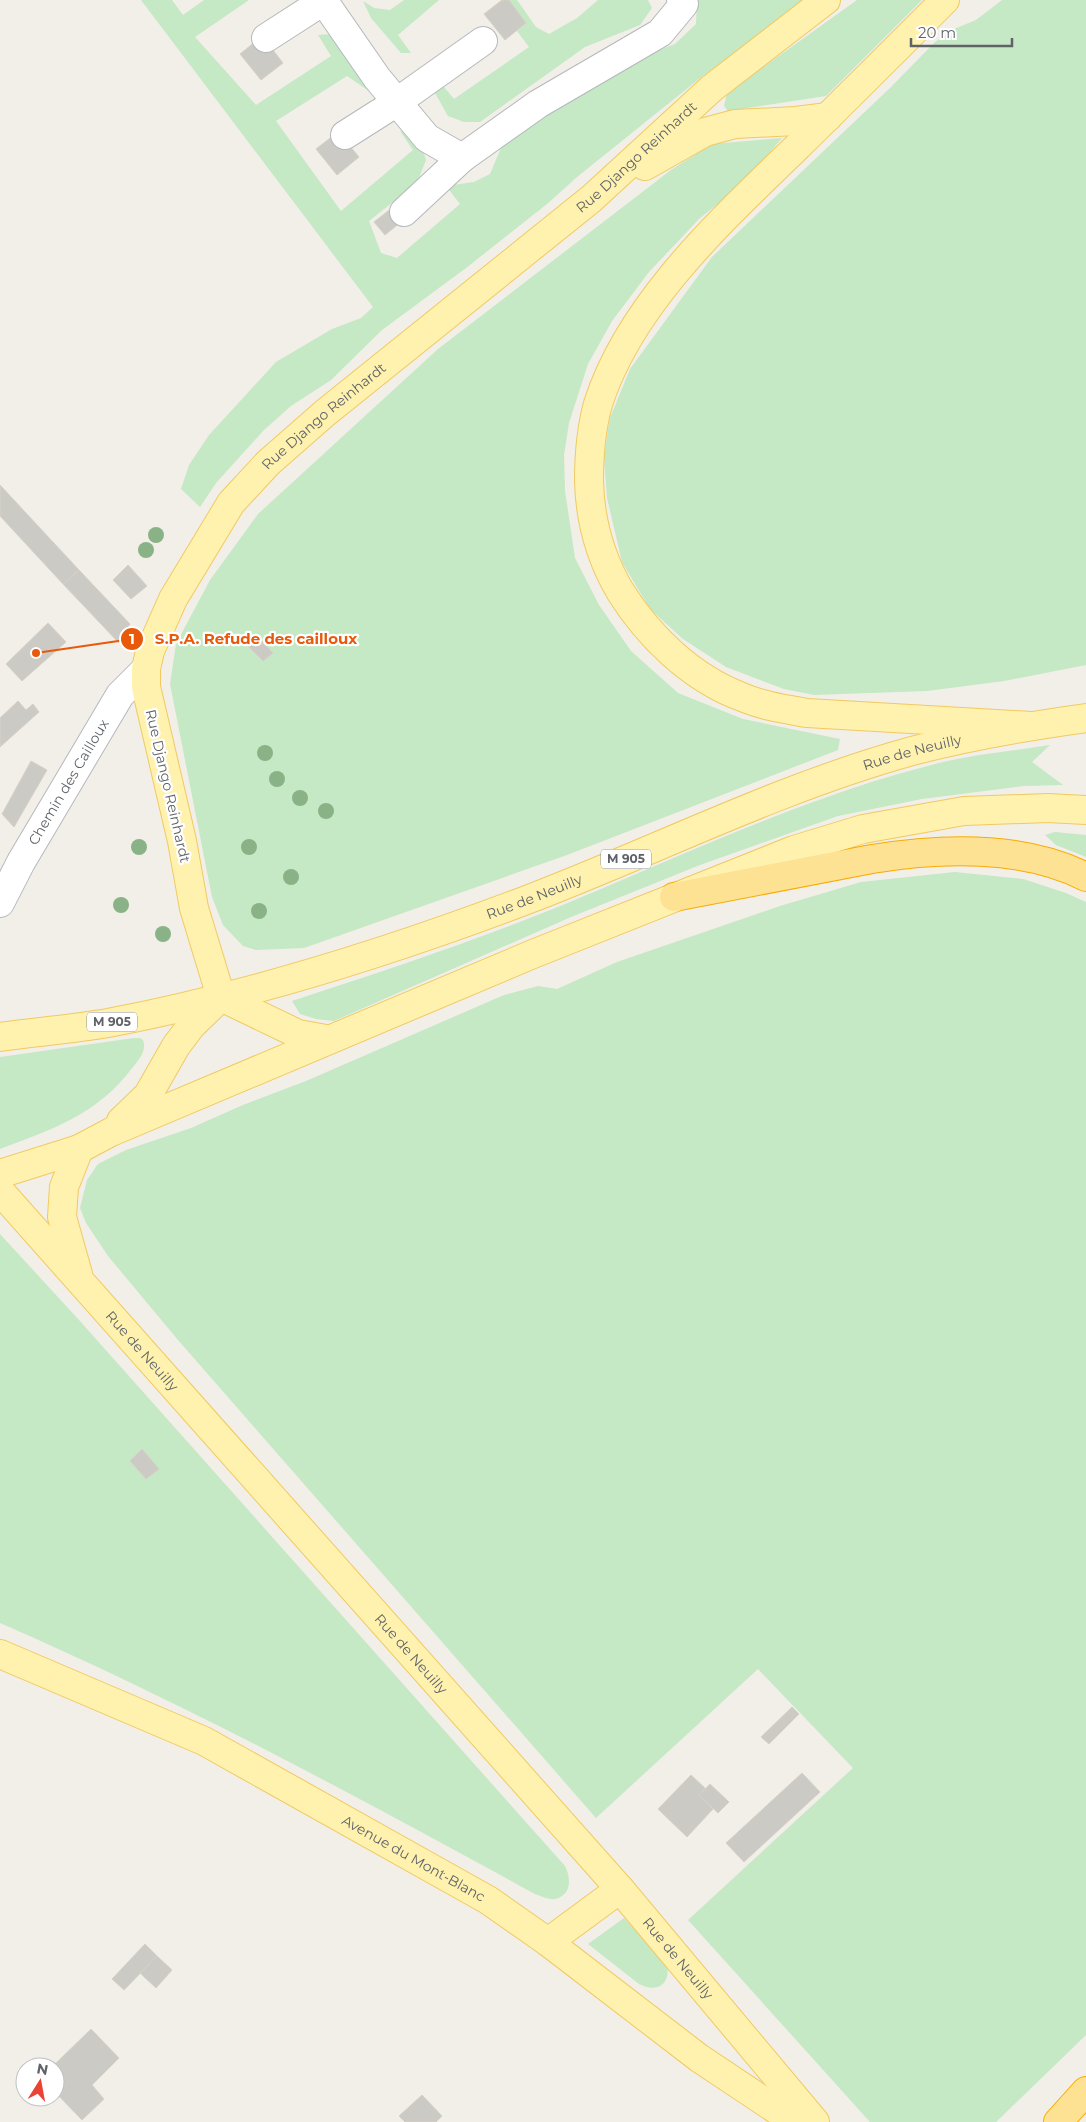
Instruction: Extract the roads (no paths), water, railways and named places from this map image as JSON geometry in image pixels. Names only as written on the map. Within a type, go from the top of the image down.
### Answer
[{"type":"highway","points":[[674,897],[872,859],[945,851],[986,852],[1032,859],[1074,871],[1086,877]]},
{"type":"highway","points":[[1058,2122],[1086,2092]]},
{"type":"main road","name":"Rue Django Reinhardt","points":[[222,997],[194,908],[182,842],[146,688],[146,669],[158,629],[202,547],[231,503],[268,463],[325,413],[591,199],[712,88],[826,0]]},
{"type":"main road","points":[[945,0],[727,216],[684,262],[634,330],[610,374],[598,405],[589,458],[590,502],[600,550],[612,576],[627,601],[661,643],[689,667],[740,697],[772,707],[808,714],[1031,726]]},
{"type":"main road","points":[[591,199],[705,132],[735,124],[796,121],[828,117]]},
{"type":"main road","name":"Rue de Neuilly","points":[[0,1037],[106,1023],[222,997],[314,973],[525,901],[802,787],[913,751],[1031,726],[1086,718]]},
{"type":"main road","points":[[0,1174],[79,1149],[111,1132],[326,1039],[794,850],[862,829],[964,811],[1048,808],[1086,810]]},
{"type":"main road","points":[[111,1132],[148,1095],[176,1046],[191,1026],[222,997],[298,1034],[326,1039]]},
{"type":"main road","points":[[79,1149],[64,1188],[62,1217],[80,1282]]},
{"type":"main road","name":"Rue de Neuilly","points":[[0,1191],[620,1889],[815,2122]]},
{"type":"main road","name":"Avenue du Mont-Blanc","points":[[0,1654],[204,1741],[488,1900],[548,1942],[699,2058],[795,2122]]},
{"type":"main road","points":[[548,1942],[620,1889]]},
{"type":"lane","points":[[266,38],[324,0],[377,78],[427,138],[462,158]]},
{"type":"lane","points":[[404,212],[462,158],[538,104],[660,33],[684,4],[681,0]]},
{"type":"lane","points":[[345,135],[397,102],[483,41]]},
{"type":"lane","name":"Chemin des Cailloux","points":[[0,903],[21,862],[120,696],[146,669]]},
{"type":"place","name":"S.P.A. Refude des cailloux","points":[[36,653]]}]
